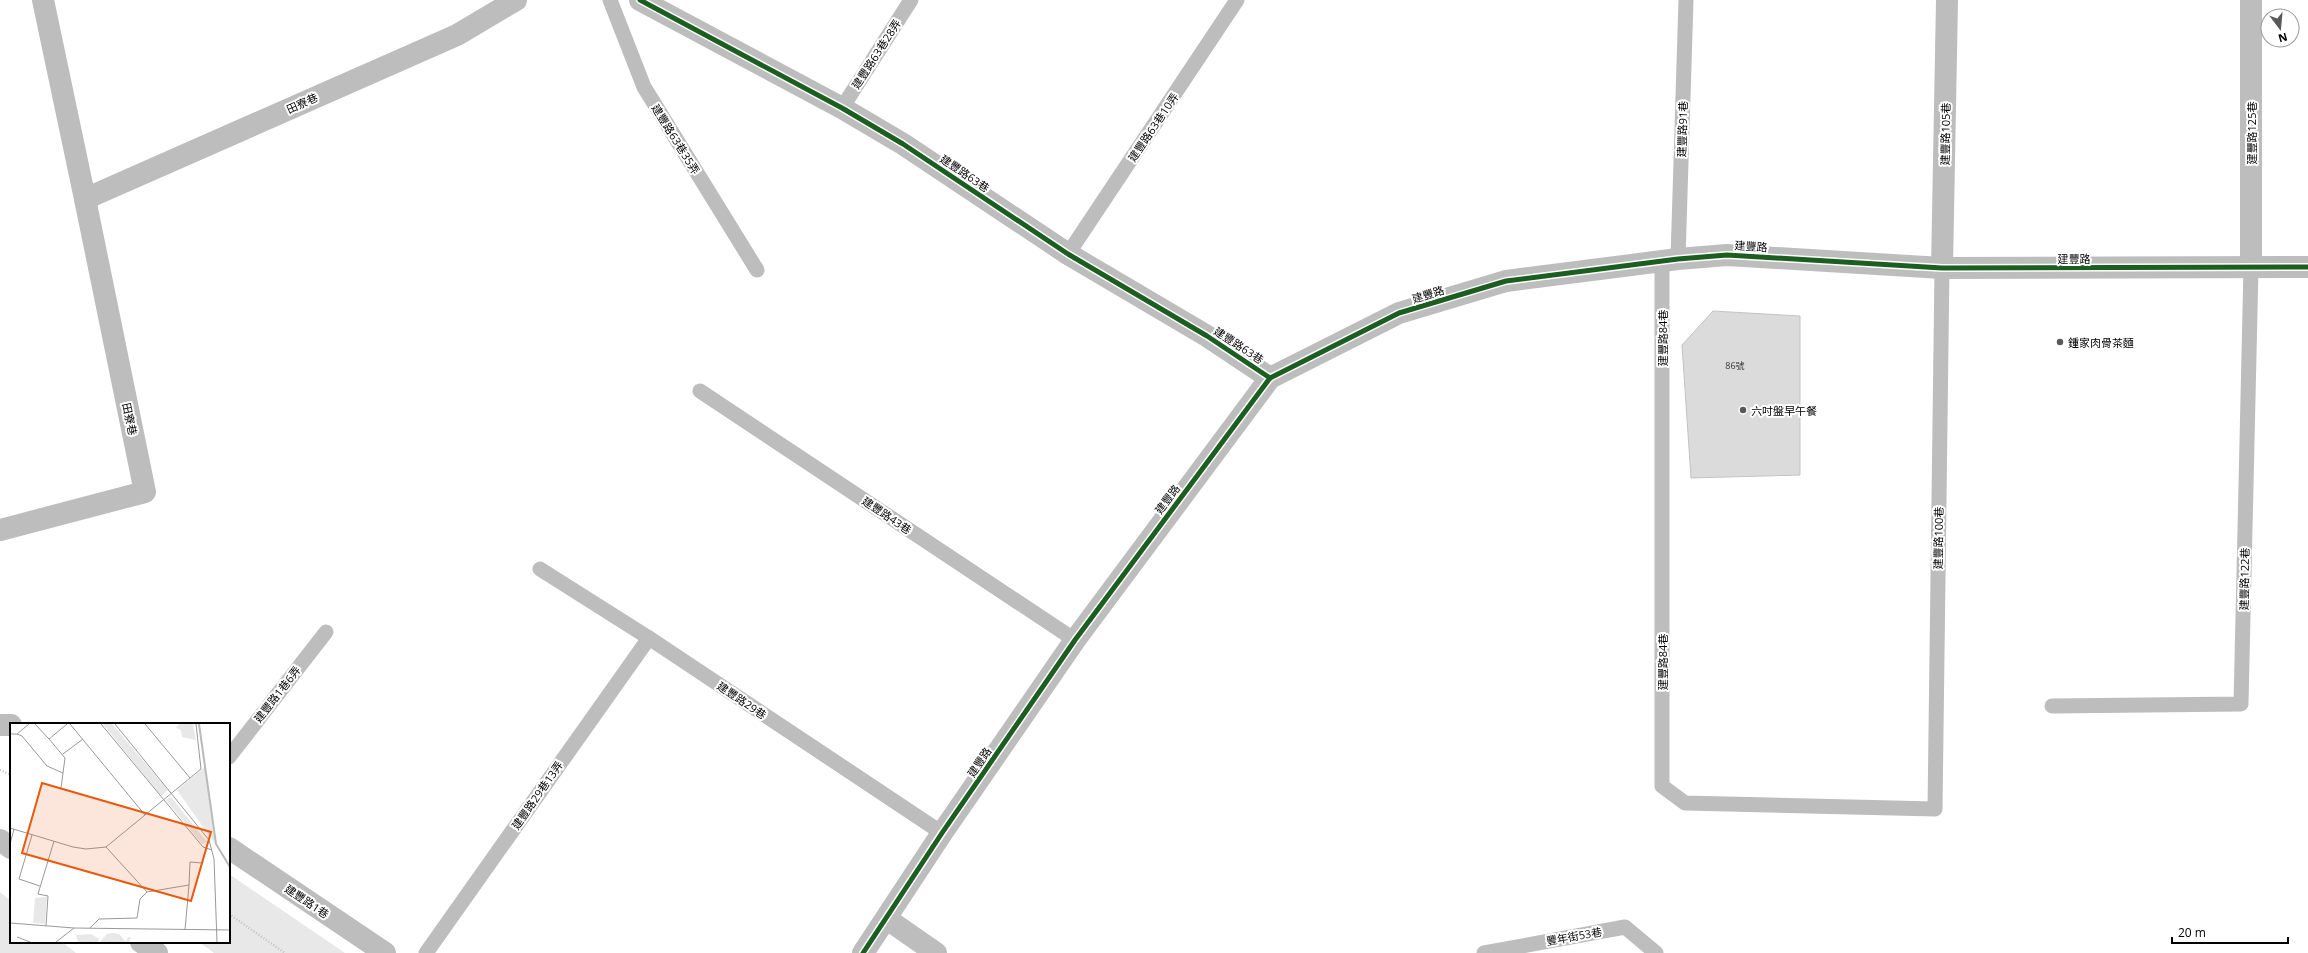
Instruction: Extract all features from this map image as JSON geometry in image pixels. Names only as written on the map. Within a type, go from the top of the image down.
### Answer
[{"type":"street","name":"田寮巷","points":[[0,530],[145,492],[43,0]]},
{"type":"street","name":"田寮巷","points":[[85,199],[456,35],[516,0]]},
{"type":"street","name":"建豐路63巷","points":[[640,0],[842,108],[903,144],[1068,254],[1207,336],[1270,378]]},
{"type":"street","name":"建豐路105巷","points":[[1942,268],[1947,0]]},
{"type":"street","name":"建豐路125巷","points":[[2251,0],[2251,267]]},
{"type":"street","name":"建豐路","points":[[863,953],[887,919],[942,833],[1075,640],[1270,378],[1399,313],[1506,281],[1670,260],[1727,255],[1942,268],[2308,267]]},
{"type":"street","points":[[0,840],[10,847]]},
{"type":"street","name":"建豐路1巷","points":[[230,849],[385,953]]},
{"type":"street","points":[[887,919],[936,953]]},
{"type":"street","points":[[142,943],[156,953]]},
{"type":"lane","name":"建豐路63巷35弄","points":[[610,0],[644,87],[757,270]]},
{"type":"lane","name":"建豐路63巷28弄","points":[[842,108],[911,0]]},
{"type":"lane","name":"建豐路63巷10弄","points":[[1068,254],[1237,0]]},
{"type":"lane","name":"建豐路91巷","points":[[1670,260],[1686,0]]},
{"type":"lane","name":"建豐路84巷","points":[[1670,260],[1662,786],[1685,802],[1935,809]]},
{"type":"lane","name":"建豐路122巷","points":[[2052,706],[2241,704],[2251,267]]},
{"type":"lane","name":"建豐路100巷","points":[[1935,809],[1942,268]]},
{"type":"lane","name":"建豐路43巷","points":[[700,391],[1075,640]]},
{"type":"lane","name":"建豐路29巷","points":[[540,569],[648,638],[942,833]]},
{"type":"lane","name":"建豐路1巷6弄","points":[[230,756],[326,632]]},
{"type":"lane","name":"建豐路29巷13弄","points":[[426,953],[648,638]]},
{"type":"lane","name":"豐年街53巷","points":[[1484,953],[1625,927],[1656,953]]},
{"type":"path","points":[[0,770],[10,775]]},
{"type":"path","points":[[230,915],[285,953]]},
{"type":"shaded area","points":[[230,875],[345,953],[214,953],[200,943],[230,943]]},
{"type":"shaded area","points":[[0,892],[10,900],[10,943],[63,943],[76,953],[0,953]]},
{"type":"building","name":"六吋盤早午餐","points":[[1713,311],[1800,316],[1800,475],[1691,478],[1682,345]]},
{"type":"cycle path","points":[[640,0],[842,108],[903,144],[1068,254],[1207,336],[1270,378]]},
{"type":"cycle path","points":[[863,953],[942,833],[1075,640],[1270,378],[1399,313],[1506,281],[1678,259],[1727,255],[1942,268],[2308,267]]},
{"type":"place","name":"鍾家肉骨茶麵","points":[[2060,342]]},
{"type":"place","name":"六吋盤早午餐","points":[[1743,410]]}]
